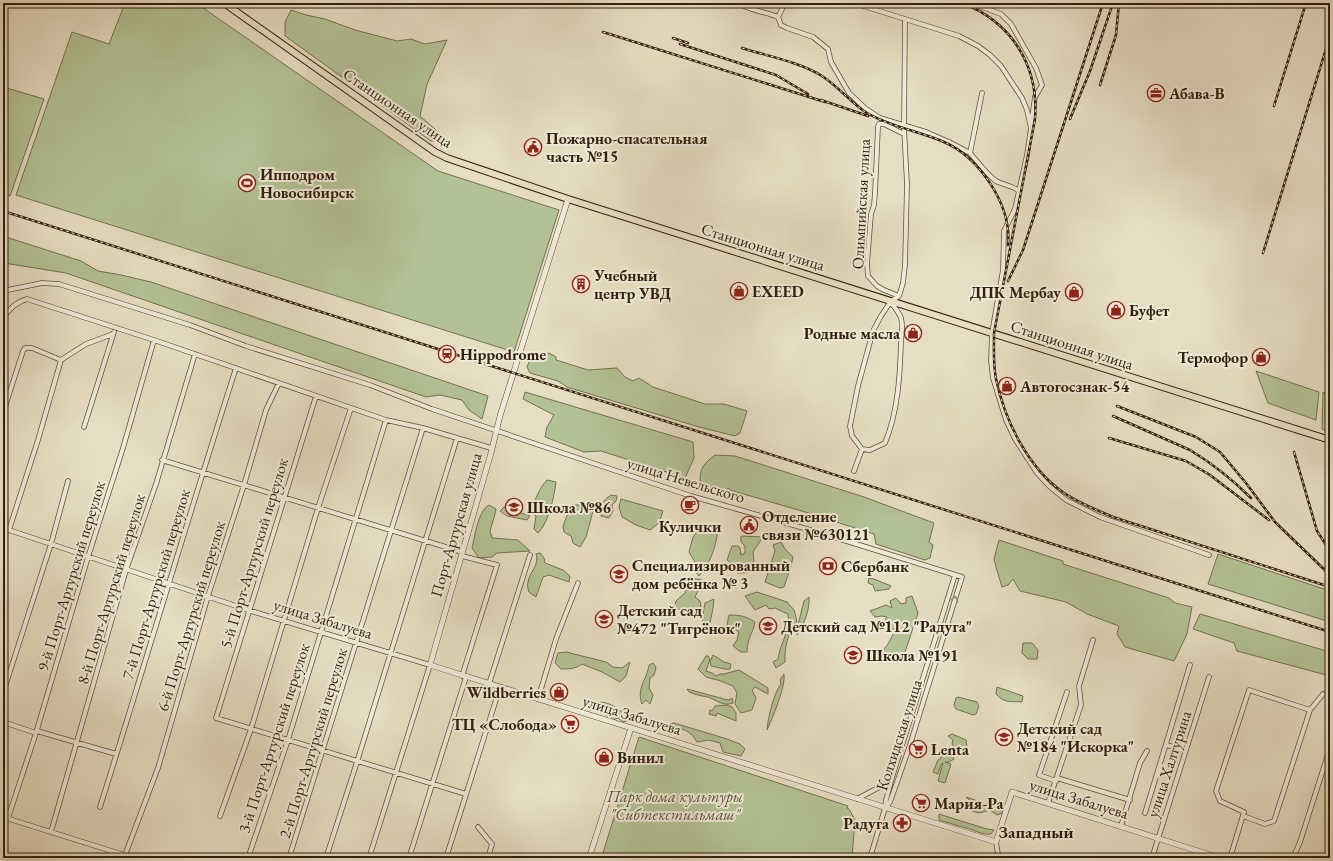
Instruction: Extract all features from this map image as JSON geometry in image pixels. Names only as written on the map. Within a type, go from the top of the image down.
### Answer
[{"type":"main road","name":"Станционная улица","points":[[224,3],[435,152],[447,158],[568,199],[1330,440]]},
{"type":"street","points":[[742,3],[742,5],[750,9],[767,13],[778,18],[781,25],[813,38],[828,48],[831,62],[849,93],[866,109],[880,118],[926,132],[970,153],[997,182],[1014,187],[1019,191]]},
{"type":"street","points":[[778,18],[785,3]]},
{"type":"street","points":[[854,3],[959,36],[978,46],[1001,66],[1022,98],[1027,110],[1031,128]]},
{"type":"street","points":[[971,3],[1001,14],[1011,24],[1036,68],[1042,85],[1035,97],[1027,154],[1015,210],[1004,231],[1003,270],[992,332],[991,361],[993,378],[1006,420],[1015,439],[1037,473],[1049,486],[1066,500],[1100,517],[1209,555]]},
{"type":"street","points":[[891,301],[901,317],[902,327],[897,398],[885,443],[870,450],[862,449],[852,436],[850,426],[858,386],[873,331],[891,301],[899,296],[903,283],[905,265],[907,184],[904,134],[905,20]]},
{"type":"street","points":[[970,153],[982,93]]},
{"type":"street","name":"Олимпийская улица","points":[[899,296],[884,290],[872,281],[868,276],[867,264],[870,214],[874,205],[879,124],[884,124],[904,134]]},
{"type":"street","name":"Порт-Артурская улица","points":[[369,858],[430,666],[496,431],[568,199]]},
{"type":"street","name":"улица Невельского","points":[[3,291],[42,283],[59,284],[373,386],[432,409],[691,496],[821,533],[962,577]]},
{"type":"street","points":[[3,318],[15,304],[21,300],[27,299],[154,340],[386,420],[423,428],[491,448]]},
{"type":"street","points":[[84,426],[115,328]]},
{"type":"street","points":[[10,530],[61,360],[86,344],[113,334]]},
{"type":"street","name":"9-й Порт-Артурский переулок","points":[[5,818],[36,732],[88,557],[123,448],[154,340]]},
{"type":"street","points":[[3,414],[25,348],[32,348],[61,360]]},
{"type":"street","name":"8-й Порт-Артурский переулок","points":[[51,832],[126,570],[156,484],[195,354]]},
{"type":"street","name":"7-й Порт-Артурский переулок","points":[[100,807],[202,473],[236,368]]},
{"type":"street","name":"6-й Порт-Артурский переулок","points":[[125,855],[158,768],[208,596],[244,486],[266,410],[279,383]]},
{"type":"street","name":"5-й Порт-Артурский переулок","points":[[251,729],[216,718],[248,610],[316,396]]},
{"type":"street","points":[[220,816],[251,729],[318,508],[351,408]]},
{"type":"street","name":"3-й Порт-Артурский переулок","points":[[248,858],[288,740],[386,420]]},
{"type":"street","name":"2-й Порт-Артурский переулок","points":[[289,858],[423,428]]},
{"type":"street","points":[[326,858],[358,762],[457,438]]},
{"type":"street","points":[[854,471],[862,449]]},
{"type":"street","points":[[162,460],[426,541],[497,565],[409,858]]},
{"type":"street","points":[[3,693],[51,544],[68,481]]},
{"type":"street","name":"улица Забалуева","points":[[3,528],[248,610],[996,842],[1012,792],[1220,858]]},
{"type":"street","points":[[490,684],[530,554]]},
{"type":"street","name":"Колхидская улица","points":[[870,858],[885,808],[891,781],[955,574]]},
{"type":"street","name":"Колхидская улица","points":[[885,808],[890,802],[909,748],[962,577]]},
{"type":"street","points":[[538,699],[556,639],[578,583]]},
{"type":"street","points":[[1048,803],[1081,705],[1079,686],[1093,640]]},
{"type":"street","points":[[1145,813],[1190,665]]},
{"type":"street","name":"улица Халтурина","points":[[1152,858],[1209,677]]},
{"type":"street","points":[[446,858],[500,687]]},
{"type":"street","points":[[1230,858],[1244,812],[1220,801],[1216,792],[1249,690],[1310,710]]},
{"type":"street","points":[[1067,692],[1039,775],[1130,800]]},
{"type":"street","points":[[1242,816],[1265,824],[1274,821],[1310,710],[1324,694]]},
{"type":"street","points":[[3,722],[116,754]]},
{"type":"street","points":[[589,858],[631,728]]},
{"type":"street","points":[[251,729],[466,794]]},
{"type":"street","points":[[1166,745],[1185,750]]},
{"type":"street","points":[[1293,858],[1300,842],[1330,748]]},
{"type":"street","points":[[1121,826],[1140,763],[1147,751]]},
{"type":"street","points":[[857,799],[891,781]]},
{"type":"street","points":[[5,818],[134,858]]},
{"type":"street","points":[[478,827],[492,844],[488,858]]},
{"type":"street","points":[[996,842],[998,854],[996,858]]},
{"type":"green space","name":"Ипподром Новосибирск","points":[[125,3],[196,3],[438,171],[559,210],[514,352],[16,195],[72,32],[109,44]]},
{"type":"green space","points":[[291,10],[325,19],[355,30],[397,41],[411,39],[425,44],[447,40],[427,84],[420,116],[437,131],[438,138],[435,141],[431,141],[285,36],[285,22]]},
{"type":"green space","points":[[3,87],[44,99],[10,196],[3,194]]},
{"type":"green space","points":[[3,238],[9,238],[81,261],[98,271],[151,282],[488,396],[482,419],[469,410],[462,400],[440,395],[426,397],[66,273],[4,263]]},
{"type":"green space","points":[[549,353],[556,357],[556,360],[588,370],[617,368],[625,377],[633,381],[639,378],[653,387],[705,404],[724,404],[747,411],[740,433],[735,436],[699,427],[567,387],[558,381],[530,373],[527,367],[530,360],[537,354],[542,356]]},
{"type":"green space","points":[[1256,371],[1319,392],[1316,420],[1268,403]]},
{"type":"green space","points":[[525,392],[693,442],[694,458],[685,478],[601,451],[584,452],[545,437],[547,427],[554,415],[523,399]]},
{"type":"green space","points":[[1323,392],[1329,394],[1330,432],[1322,429]]},
{"type":"green space","points":[[715,455],[735,456],[864,497],[934,523],[929,542],[933,545],[930,558],[925,560],[876,544],[874,534],[730,490],[728,488],[725,492],[700,483],[703,467]]},
{"type":"green space","points":[[547,480],[556,482],[555,488],[548,516],[538,533],[534,529],[536,516],[532,513],[537,495]]},
{"type":"green space","points":[[611,495],[617,496],[616,501],[612,505],[613,511],[609,518],[601,516],[602,504]]},
{"type":"green space","points":[[621,499],[663,511],[659,523],[650,530],[636,525],[622,517],[619,507]]},
{"type":"green space","points":[[591,501],[595,504],[586,537],[580,547],[573,543],[571,536],[564,532],[563,526],[571,505],[580,505]]},
{"type":"green space","points":[[489,505],[496,509],[490,531],[492,538],[518,540],[530,551],[497,553],[492,557],[479,558],[472,548],[480,518],[485,508]]},
{"type":"green space","points":[[504,507],[530,516],[527,520],[507,516],[500,511]]},
{"type":"green space","points":[[702,525],[714,527],[718,530],[712,555],[703,572],[699,576],[695,571],[695,562],[689,552],[693,537]]},
{"type":"green space","points":[[741,536],[763,537],[753,552],[754,562],[751,569],[745,573],[737,573],[734,565],[727,560],[732,546],[738,546],[740,548],[741,555],[745,553],[745,546],[741,542]]},
{"type":"green space","points":[[999,540],[1063,561],[1063,564],[1169,598],[1175,603],[1192,607],[1187,634],[1174,661],[1125,647],[1117,634],[1119,626],[1087,614],[1066,602],[1020,591],[1013,579],[1008,585],[1002,587],[994,559]]},
{"type":"green space","points":[[781,542],[785,549],[793,557],[784,587],[780,588],[765,582],[775,551],[773,545]]},
{"type":"green space","points":[[540,553],[544,558],[545,563],[563,570],[570,576],[569,582],[549,575],[543,577],[536,597],[529,592],[528,584],[529,578],[537,562],[536,554]]},
{"type":"green space","points":[[1218,554],[1330,591],[1330,622],[1208,584]]},
{"type":"green space","points":[[691,578],[702,580],[695,597],[700,601],[701,607],[697,612],[691,608],[684,612],[674,607],[676,601],[685,593]]},
{"type":"green space","points":[[869,578],[891,586],[889,589],[875,591],[873,585],[868,583]]},
{"type":"green space","points":[[757,592],[787,602],[794,610],[797,621],[791,630],[787,641],[785,662],[776,668],[773,662],[778,659],[789,625],[788,614],[775,608],[769,609],[766,605],[755,610],[745,596]]},
{"type":"green space","points":[[912,596],[918,613],[904,655],[894,659],[884,658],[884,649],[894,633],[894,629],[882,628],[887,617],[875,617],[870,611],[886,605],[892,608],[890,601],[896,598],[901,604],[906,603],[906,598]]},
{"type":"green space","points":[[809,597],[809,607],[806,617],[797,635],[797,629],[804,601]]},
{"type":"green space","points":[[714,599],[710,623],[703,624],[702,619],[705,603]]},
{"type":"green space","points":[[1200,614],[1330,652],[1330,676],[1237,651],[1234,643],[1193,629]]},
{"type":"green space","points":[[729,615],[742,616],[755,622],[748,643],[747,652],[741,652],[733,646],[737,640],[739,632],[727,625]]},
{"type":"green space","points":[[1023,643],[1032,643],[1038,650],[1037,659],[1028,659],[1022,653]]},
{"type":"green space","points":[[566,652],[606,662],[613,667],[622,668],[630,662],[626,676],[620,682],[602,672],[582,664],[577,667],[561,669],[555,663],[558,653]]},
{"type":"green space","points":[[713,655],[724,662],[731,664],[730,669],[711,666],[710,662]]},
{"type":"green space","points":[[706,656],[710,659],[706,671],[716,676],[739,670],[768,688],[768,694],[755,687],[752,690],[756,698],[752,710],[741,713],[735,704],[737,693],[733,686],[706,677],[698,669]]},
{"type":"green space","points":[[653,663],[656,667],[654,675],[650,678],[649,688],[653,695],[650,704],[646,700],[642,704],[640,698],[641,689],[649,665]]},
{"type":"green space","points":[[784,674],[781,694],[767,730],[772,706],[778,688],[781,684],[780,680]]},
{"type":"green space","points":[[997,687],[1023,696],[1022,702],[1002,699],[996,694]]},
{"type":"green space","points":[[687,689],[729,700],[732,698],[733,703],[723,704],[708,697],[689,692]]},
{"type":"green space","points":[[958,697],[977,702],[979,706],[976,714],[973,715],[956,709],[954,705],[956,698]]},
{"type":"green space","points":[[600,702],[611,705],[619,711],[627,711],[630,715],[629,720],[623,722],[618,718],[613,720],[609,718],[601,709],[597,709],[596,706]]},
{"type":"green space","points":[[726,705],[732,707],[736,713],[736,721],[717,713],[716,716],[709,714],[710,710],[712,711],[715,706]]},
{"type":"green space","points":[[674,723],[724,738],[740,744],[745,749],[741,756],[723,752],[720,743],[709,740],[697,742],[692,735],[686,731],[671,727],[670,724]]},
{"type":"green space","points":[[952,734],[966,740],[967,747],[958,753],[952,744],[953,740],[948,736]]},
{"type":"green space","name":"Парк дома культуры \"Сибтекстильмаш\"","points":[[639,737],[848,806],[847,808],[855,820],[852,858],[608,858],[602,856]]},
{"type":"green space","points":[[941,751],[952,755],[954,759],[949,762],[945,762],[951,764],[945,783],[938,781],[943,763],[938,774],[933,772],[938,760],[941,758]]},
{"type":"green space","points":[[966,797],[989,805],[1004,806],[1002,813],[997,815],[990,810],[979,813],[959,807],[960,801],[973,804]]},
{"type":"green space","points":[[939,814],[994,830],[991,834],[981,833],[939,820]]},
{"type":"railway","points":[[962,3],[980,11],[995,22],[1008,34],[1019,48],[1027,64],[1035,100],[1035,119],[994,333],[994,368],[1000,395],[1012,427],[1029,457],[1039,471],[1064,493],[1101,512],[1330,587]]},
{"type":"railway","points":[[1008,281],[1023,250],[1103,3]]},
{"type":"railway","points":[[1070,119],[1090,71],[1113,3]]},
{"type":"railway","points":[[1100,85],[1116,35],[1119,3]]},
{"type":"railway","points":[[1274,106],[1306,3]]},
{"type":"railway","points":[[603,32],[825,102]]},
{"type":"railway","points":[[1263,253],[1330,36]]},
{"type":"railway","points":[[673,38],[688,43]]},
{"type":"railway","points":[[680,44],[776,75],[808,94]]},
{"type":"railway","points":[[742,48],[794,63],[813,71],[828,80],[856,105],[876,118],[934,138],[957,149],[981,171],[991,184],[999,199],[1005,214],[1008,230],[1008,245]]},
{"type":"railway","points":[[821,100],[868,116]]},
{"type":"railway","points":[[3,211],[1330,632]]},
{"type":"railway","points":[[1330,348],[1330,386]]},
{"type":"railway","points":[[1117,406],[1196,437],[1220,452],[1246,483],[1275,522],[1330,575]]},
{"type":"railway","points":[[1113,416],[1190,450],[1222,472],[1251,498]]},
{"type":"railway","points":[[1109,438],[1186,461],[1210,475],[1269,520]]},
{"type":"railway","points":[[1294,452],[1317,531],[1330,551]]},
{"type":"place","name":"Абава-В","points":[[1156,93]]},
{"type":"place","name":"Пожарно-спасательная часть №15","points":[[533,147]]},
{"type":"place","name":"Ипподром Новосибирск","points":[[247,183]]},
{"type":"place","name":"Учебный центр УВД","points":[[581,284]]},
{"type":"place","name":"EXEED","points":[[739,291]]},
{"type":"place","name":"ДПК Мербау","points":[[1074,292]]},
{"type":"place","name":"Буфет","points":[[1116,310]]},
{"type":"place","name":"Родные масла","points":[[913,333]]},
{"type":"place","name":"Hippodrome","points":[[447,354]]},
{"type":"place","name":"Термофор","points":[[1261,357]]},
{"type":"place","name":"Автогосзнак-54","points":[[1007,386]]},
{"type":"place","name":"Кулички","points":[[690,505]]},
{"type":"place","name":"Школа №86","points":[[514,507]]},
{"type":"place","name":"Отделение связи №630121","points":[[749,525]]},
{"type":"place","name":"Сбербанк","points":[[828,566]]},
{"type":"place","name":"Специализированный дом ребёнка № 3","points":[[619,574]]},
{"type":"place","name":"Детский сад №472 \"Тигрёнок\"","points":[[604,619]]},
{"type":"place","name":"Детский сад №112 \"Радуга\"","points":[[768,626]]},
{"type":"place","name":"Школа №191","points":[[853,655]]},
{"type":"place","name":"Wildberries","points":[[559,692]]},
{"type":"place","name":"ТЦ «Слобода»","points":[[570,724]]},
{"type":"place","name":"Детский сад №184 \"Искорка\"","points":[[1004,737]]},
{"type":"place","name":"Lenta","points":[[918,749]]},
{"type":"place","name":"Винил","points":[[604,757]]},
{"type":"place","name":"Мария-Ра","points":[[921,803]]},
{"type":"place","name":"Радуга","points":[[902,823]]},
{"type":"district","name":"Западный","points":[[1036,832]]}]
